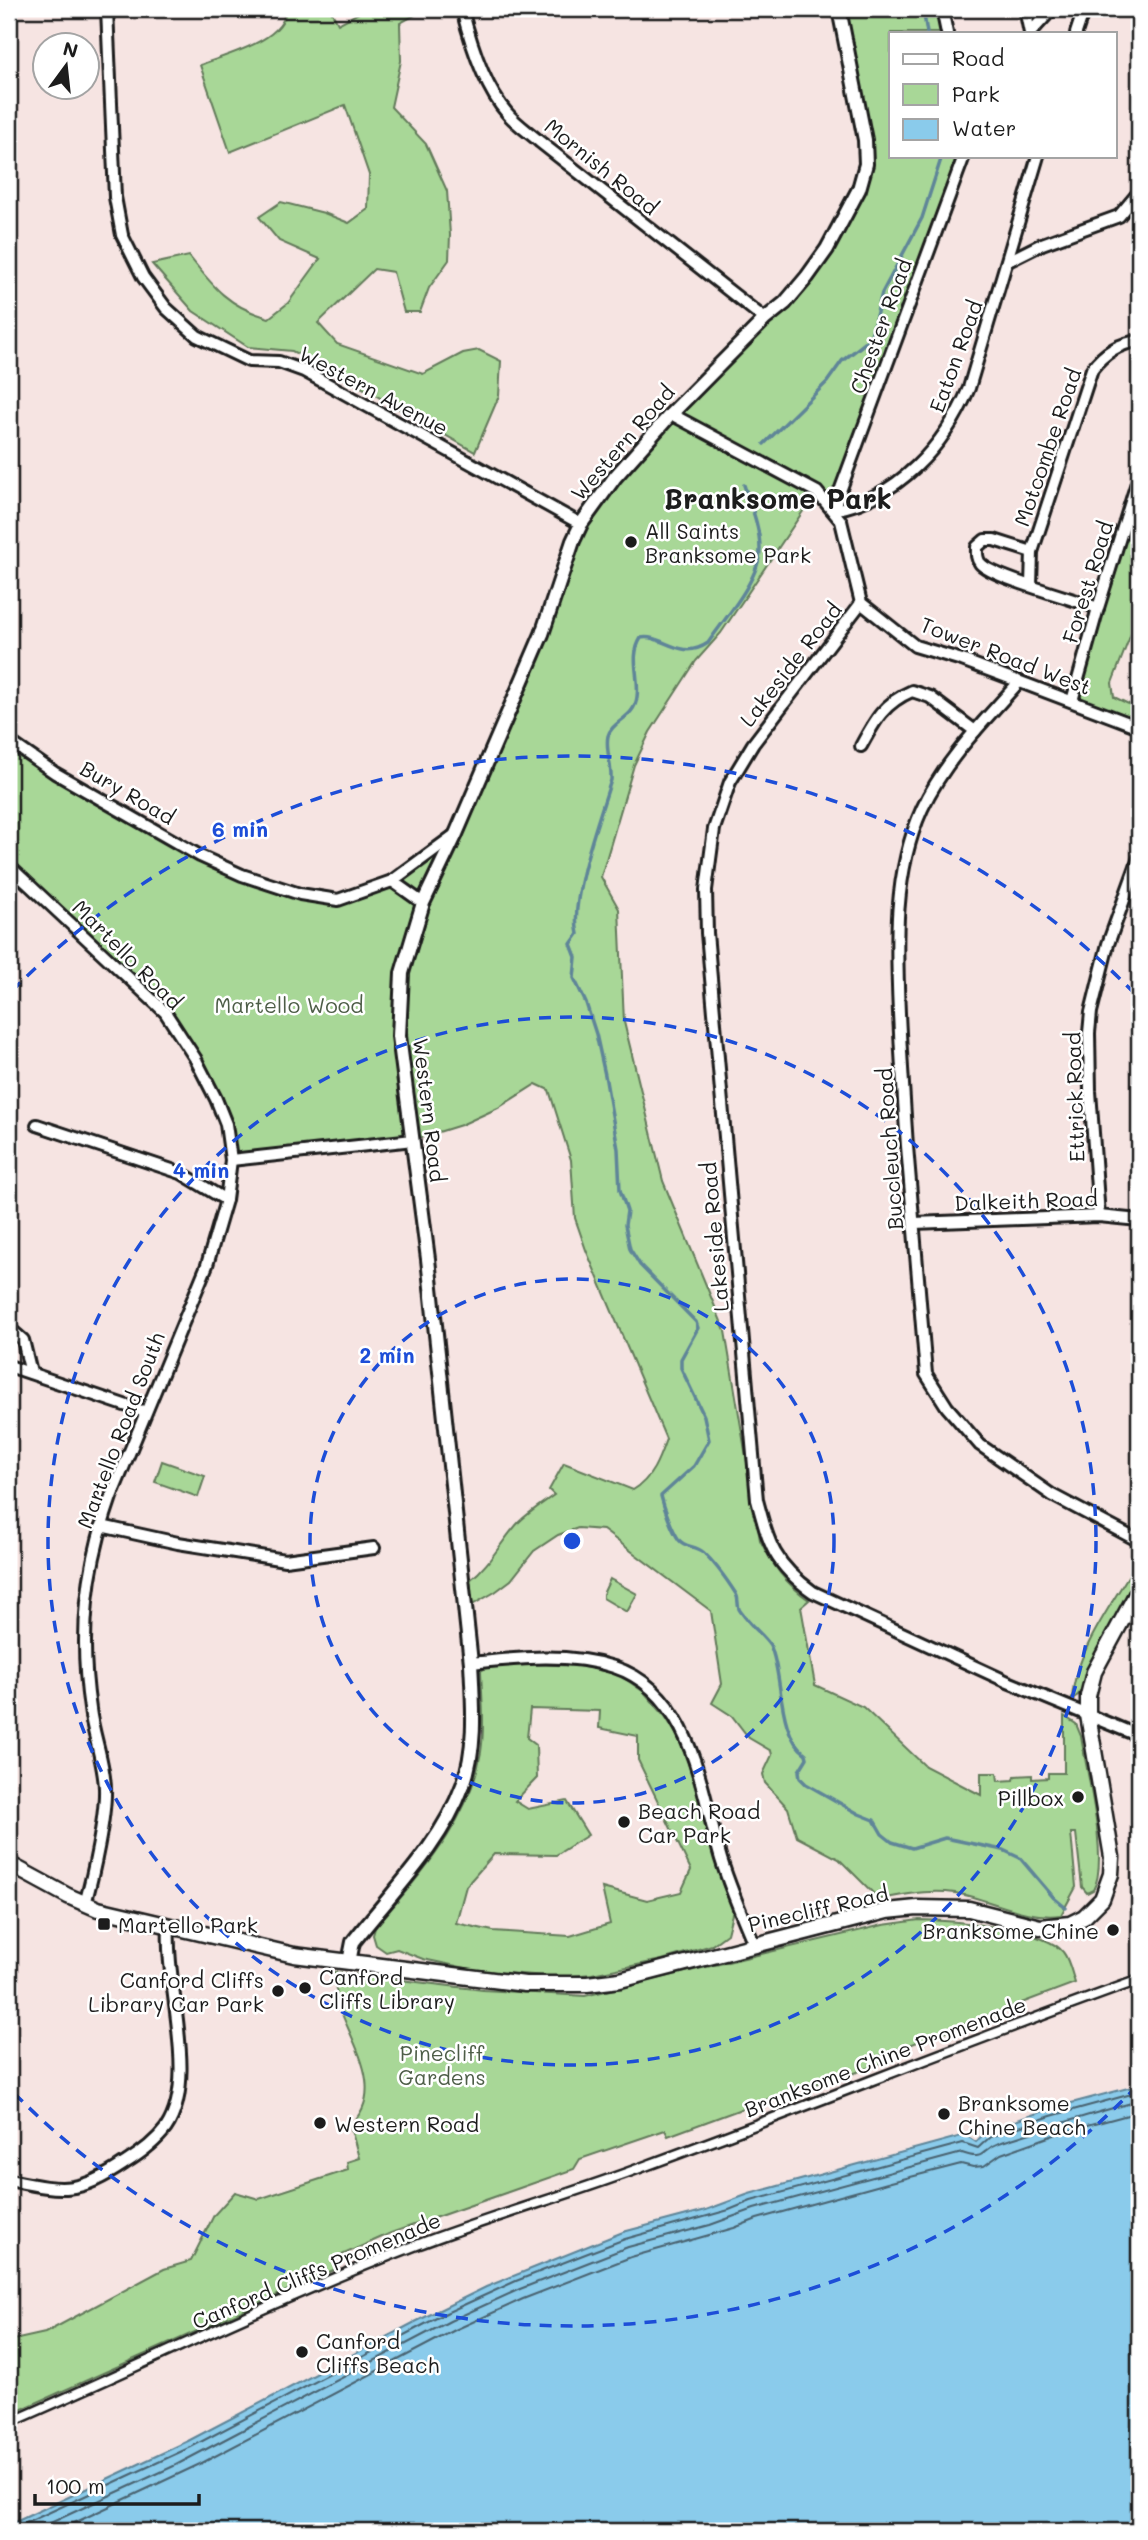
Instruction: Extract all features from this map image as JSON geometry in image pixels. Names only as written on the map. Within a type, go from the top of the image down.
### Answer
[{"type":"main road","name":"Pinecliff Road","points":[[349,1962],[487,1981],[587,1984],[620,1980],[850,1919],[917,1908],[969,1909],[1040,1927],[1070,1924],[1084,1917],[1102,1899],[1111,1874],[1112,1857],[1088,1715],[1088,1696],[1094,1672],[1139,1589]]},
{"type":"main road","points":[[9,1864],[85,1904],[169,1927],[294,1955],[349,1962]]},
{"type":"street","name":"Western Avenue","points":[[107,9],[115,197],[122,235],[143,276],[166,308],[197,336],[220,348],[249,361],[279,362],[304,371],[581,524]]},
{"type":"street","name":"Mornish Road","points":[[462,9],[469,39],[482,71],[507,113],[765,319]]},
{"type":"street","name":"Western Road","points":[[349,1962],[353,1942],[444,1827],[464,1783],[474,1716],[471,1663],[399,1036],[402,974],[423,903],[456,834],[542,634],[572,541],[581,524],[615,477],[671,414],[765,319],[785,303],[827,248],[859,189],[866,164],[866,140],[839,9]]},
{"type":"street","points":[[942,9],[947,32]]},
{"type":"street","points":[[1025,9],[1030,32]]},
{"type":"street","points":[[1031,32],[1052,9]]},
{"type":"street","points":[[1076,32],[1084,9]]},
{"type":"street","name":"Chester Road","points":[[833,510],[963,158]]},
{"type":"street","name":"Eaton Road","points":[[833,510],[851,507],[889,488],[928,456],[957,416],[969,388],[1037,158]]},
{"type":"street","points":[[1008,261],[1042,244],[1119,216],[1139,192]]},
{"type":"street","name":"Motcombe Road","points":[[1031,585],[1032,552],[1092,369],[1108,352],[1121,345],[1139,341]]},
{"type":"street","points":[[671,414],[817,492],[841,521],[861,603]]},
{"type":"street","name":"Forest Road","points":[[1072,701],[1098,608],[1135,500],[1139,475]]},
{"type":"street","name":"Motcombe Road","points":[[1032,552],[994,540],[985,540],[977,547],[976,556],[981,565],[1098,608]]},
{"type":"street","name":"Tower Road West","points":[[861,603],[915,646],[962,660],[1139,727]]},
{"type":"street","name":"Lakeside Road","points":[[861,603],[753,744],[730,782],[714,829],[706,890],[757,1500],[767,1538],[780,1563],[795,1579],[813,1592],[1051,1701],[1139,1736]]},
{"type":"street","name":"Buccleuch Road","points":[[1019,682],[975,731],[923,808],[909,848],[900,891],[896,938],[902,1079],[926,1374],[947,1407],[980,1445],[1052,1495],[1139,1541]]},
{"type":"street","points":[[861,746],[875,720],[893,699],[912,691],[930,696],[975,731]]},
{"type":"street","name":"Bury Road","points":[[9,741],[55,773],[200,856],[242,875],[300,894],[338,900],[392,881],[456,834]]},
{"type":"street","name":"Ettrick Road","points":[[1099,1216],[1090,1091],[1091,1012],[1108,944],[1139,858]]},
{"type":"street","name":"Martello Road","points":[[9,866],[165,1012],[195,1058],[216,1099],[226,1124],[231,1160],[226,1200],[206,1265]]},
{"type":"street","points":[[392,881],[423,903]]},
{"type":"street","points":[[37,1125],[181,1173],[226,1200]]},
{"type":"street","points":[[231,1160],[413,1140]]},
{"type":"street","name":"Dalkeith Road","points":[[914,1223],[1099,1216],[1139,1220]]},
{"type":"street","name":"Martello Road South","points":[[85,1904],[105,1790],[90,1710],[84,1626],[86,1595],[101,1526],[206,1265]]},
{"type":"street","points":[[9,1328],[23,1340],[31,1373]]},
{"type":"street","points":[[9,1366],[70,1389],[145,1412]]},
{"type":"street","points":[[101,1526],[178,1543],[285,1560],[374,1548]]},
{"type":"street","points":[[471,1663],[526,1657],[579,1660],[615,1667],[643,1683],[663,1702],[683,1731],[693,1754],[727,1879],[754,1944]]},
{"type":"street","points":[[9,2180],[53,2190],[75,2188],[121,2166],[147,2148],[165,2129],[176,2107],[181,2081],[169,1927]]},
{"type":"street","name":"Branksome Chine Promenade","points":[[644,2167],[1139,1980]]},
{"type":"street","name":"Canford Cliffs Promenade","points":[[9,2423],[263,2309],[416,2245],[644,2167]]},
{"type":"green space","points":[[286,9],[330,9],[338,24],[366,9],[426,9],[400,23],[401,61],[391,107],[426,144],[447,191],[449,260],[429,288],[420,312],[404,312],[393,272],[374,269],[318,323],[337,344],[423,374],[463,353],[479,350],[501,361],[499,396],[475,452],[292,351],[248,347],[193,311],[152,264],[189,256],[223,295],[243,308],[269,318],[288,303],[320,259],[279,241],[259,217],[281,202],[324,213],[349,223],[368,209],[369,175],[345,105],[230,152],[200,65],[265,38],[276,30]]},
{"type":"green space","name":"Martello Wood","points":[[839,9],[942,9],[947,32],[889,32],[889,158],[963,158],[833,510],[816,492],[721,633],[696,661],[650,732],[634,765],[601,877],[619,909],[624,1022],[663,1181],[725,1331],[760,1540],[780,1573],[809,1600],[801,1607],[815,1685],[863,1707],[925,1766],[981,1795],[981,1773],[997,1773],[998,1781],[1014,1780],[1015,1776],[1048,1778],[1048,1773],[1064,1773],[1064,1716],[1076,1724],[1081,1736],[1098,1838],[1098,1877],[1093,1890],[1087,1893],[1082,1887],[1076,1833],[1071,1833],[1076,1887],[1061,1915],[1034,1915],[945,1892],[879,1899],[839,1859],[797,1837],[788,1808],[765,1783],[763,1774],[772,1755],[771,1751],[749,1738],[732,1716],[712,1703],[722,1684],[711,1611],[603,1530],[578,1528],[558,1535],[534,1551],[511,1580],[472,1605],[470,1580],[484,1567],[519,1522],[554,1495],[549,1490],[564,1463],[633,1490],[650,1474],[666,1439],[575,1218],[571,1160],[549,1090],[536,1084],[498,1108],[461,1125],[413,1140],[231,1160],[226,1124],[165,1012],[9,865],[9,741],[242,875],[338,900],[392,881],[456,834],[573,541],[615,477],[807,277],[865,164]]},
{"type":"green space","points":[[1132,499],[1139,502],[1139,613],[1112,683],[1114,697],[1139,709],[1139,727],[1072,701]]},
{"type":"green space","points":[[162,1461],[205,1476],[198,1497],[155,1482]]},
{"type":"green space","points":[[1139,1558],[1139,1581],[1123,1606],[1083,1689],[1072,1699],[1080,1663],[1088,1644]]},
{"type":"green space","points":[[610,1579],[637,1594],[627,1612],[603,1598]]},
{"type":"green space","points":[[512,1663],[579,1666],[618,1674],[644,1692],[665,1716],[687,1759],[723,1886],[733,1910],[727,1934],[712,1945],[662,1960],[592,1974],[560,1977],[480,1971],[423,1959],[397,1949],[386,1952],[376,1945],[373,1935],[375,1928],[425,1868],[466,1802],[481,1752],[481,1671],[487,1667]],"holes":[[[530,1709],[600,1711],[599,1728],[638,1736],[638,1760],[691,1870],[681,1892],[647,1900],[602,1888],[610,1924],[570,1936],[493,1931],[456,1923],[466,1886],[494,1854],[556,1855],[588,1835],[567,1801],[528,1809],[515,1801],[537,1778],[536,1745],[527,1738]]]},
{"type":"green space","name":"Pinecliff Gardens","points":[[919,1920],[995,1927],[1037,1937],[1063,1952],[1075,1983],[880,2056],[882,2063],[833,2081],[806,2085],[668,2136],[665,2130],[580,2159],[574,2169],[391,2233],[335,2258],[338,2268],[9,2415],[9,2341],[45,2333],[164,2269],[191,2261],[214,2215],[235,2192],[259,2199],[348,2170],[347,2162],[359,2158],[350,2125],[360,2113],[367,2085],[360,2056],[339,2004],[334,1972],[483,1990],[585,1996],[883,1925]]},
{"type":"water","points":[[1139,2085],[1139,2531],[9,2531],[9,2525],[188,2441],[486,2287],[623,2232],[706,2210],[749,2194],[965,2135],[976,2142],[986,2131],[1049,2109]]},
{"type":"waterway","points":[[923,9],[927,32]]},
{"type":"waterway","points":[[764,444],[827,382],[842,361],[870,339],[882,293],[922,218],[941,158]]},
{"type":"waterway","points":[[744,485],[760,541],[758,561],[748,586],[708,643],[689,650],[641,638],[638,645],[635,660],[637,697],[632,710],[608,736],[611,780],[582,880],[576,919],[578,934],[571,944],[576,957],[574,978],[596,1034],[605,1075],[618,1149],[620,1190],[627,1211],[625,1225],[630,1249],[640,1265],[696,1322],[698,1328],[681,1359],[681,1368],[704,1416],[709,1440],[694,1466],[661,1496],[668,1519],[679,1540],[700,1550],[712,1561],[736,1594],[741,1612],[770,1645],[785,1718],[796,1745],[807,1758],[799,1771],[800,1778],[806,1784],[874,1820],[882,1834],[892,1842],[912,1848],[945,1838],[1003,1850],[1020,1858],[1066,1908]]},
{"type":"place","name":"All Saints Branksome Park","points":[[631,542]]},
{"type":"place","name":"Pillbox","points":[[1078,1797]]},
{"type":"place","name":"Beach Road Car Park","points":[[624,1822]]},
{"type":"place","name":"Martello Park","points":[[104,1924]]},
{"type":"place","name":"Branksome Chine","points":[[1113,1930]]},
{"type":"place","name":"Canford Cliffs Library","points":[[305,1988]]},
{"type":"place","name":"Canford Cliffs Library Car Park","points":[[278,1991]]},
{"type":"place","name":"Branksome Chine Beach","points":[[944,2114]]},
{"type":"place","name":"Western Road","points":[[320,2123]]},
{"type":"place","name":"Canford Cliffs Beach","points":[[302,2352]]},
{"type":"district","name":"Branksome Park","points":[[778,498]]}]
